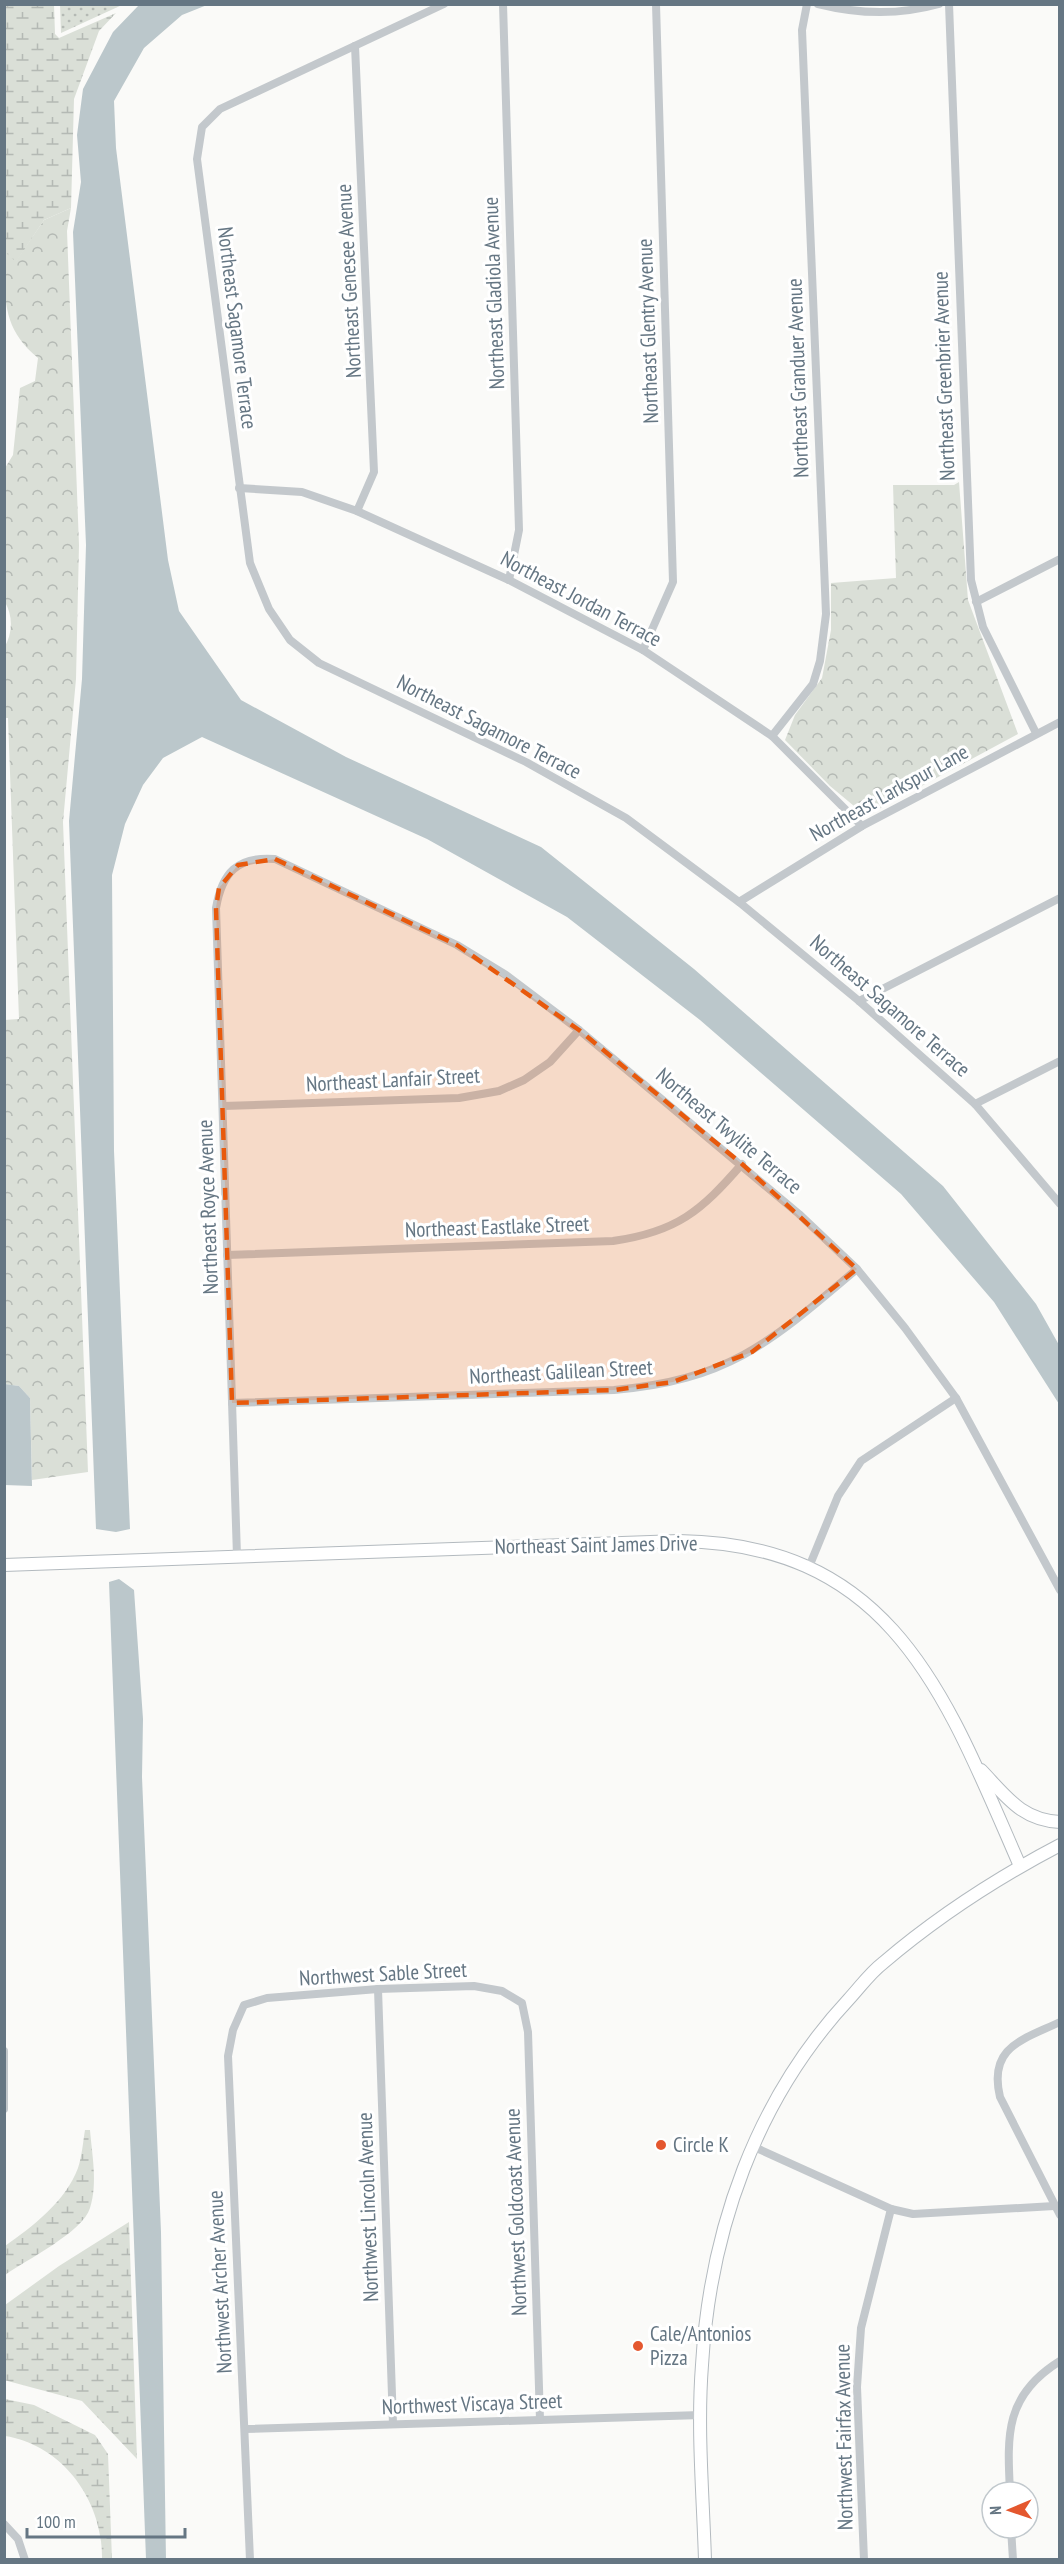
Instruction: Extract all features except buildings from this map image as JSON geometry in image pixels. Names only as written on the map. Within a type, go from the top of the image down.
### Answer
[{"type":"main road","name":"Northeast Saint James Drive","points":[[4,1565],[714,1542],[749,1547],[809,1567],[830,1578],[866,1602],[908,1644],[931,1678],[976,1765],[1020,1866]]},
{"type":"main road","points":[[976,1765],[1024,1813],[1042,1821],[1059,1821]]},
{"type":"main road","points":[[705,2559],[701,2366],[709,2292],[726,2217],[752,2146],[779,2093],[805,2054],[830,2019],[881,1964],[937,1921],[1020,1866],[1059,1845]]},
{"type":"street","points":[[355,46],[444,4]]},
{"type":"street","name":"Northeast Gladiola Avenue","points":[[503,4],[519,530],[509,580]]},
{"type":"street","name":"Northeast Glentry Avenue","points":[[643,650],[673,582],[656,4]]},
{"type":"street","name":"Northeast Granduer Avenue","points":[[772,735],[813,684],[820,661],[826,614],[802,30],[807,4]]},
{"type":"street","points":[[818,4],[842,10],[890,12],[939,4]]},
{"type":"street","name":"Northeast Greenbrier Avenue","points":[[949,4],[968,544],[976,602],[983,627],[1036,733]]},
{"type":"street","name":"Northeast Sagamore Terrace","points":[[355,46],[220,109],[202,127],[197,159],[250,563],[269,609],[290,639],[319,663],[526,762],[626,818],[740,902],[859,1001],[975,1104],[1059,1203]]},
{"type":"street","name":"Northeast Genesee Avenue","points":[[355,46],[374,472],[357,511]]},
{"type":"street","name":"Northeast Jordan Terrace","points":[[239,488],[302,492],[357,511],[509,580],[643,650],[772,735],[862,826]]},
{"type":"street","points":[[976,602],[1059,559]]},
{"type":"street","name":"Northeast Larkspur Lane","points":[[740,902],[862,826],[1059,722]]},
{"type":"street","name":"Northeast Twylite Terrace","points":[[238,865],[255,859],[274,859],[457,945],[506,975],[579,1030],[742,1164],[857,1269],[905,1328],[956,1398],[1059,1590]]},
{"type":"street","name":"Northeast Royce Avenue","points":[[237,1556],[216,908],[219,888],[228,873],[238,865]]},
{"type":"street","points":[[859,1001],[1059,898]]},
{"type":"street","name":"Northeast Lanfair Street","points":[[223,1106],[459,1098],[499,1091],[524,1080],[550,1062],[579,1030]]},
{"type":"street","points":[[975,1104],[1059,1061]]},
{"type":"street","name":"Northeast Eastlake Street","points":[[227,1255],[613,1241],[637,1238],[661,1231],[685,1219],[711,1199],[742,1164]]},
{"type":"street","name":"Northeast Galilean Street","points":[[232,1403],[614,1389],[673,1383],[722,1366],[753,1352],[784,1330],[857,1269]]},
{"type":"street","points":[[809,1567],[838,1496],[861,1461],[956,1398]]},
{"type":"street","name":"Northwest Sable Street","points":[[244,2004],[267,1998],[378,1989],[474,1986],[502,1991],[522,2003]]},
{"type":"street","name":"Northwest Lincoln Avenue","points":[[378,1989],[393,2424]]},
{"type":"street","name":"Northwest Goldcoast Avenue","points":[[522,2003],[528,2032],[540,2420]]},
{"type":"street","name":"Northwest Archer Avenue","points":[[244,2004],[233,2030],[228,2056],[250,2559]]},
{"type":"street","points":[[1059,2022],[1015,2043],[1000,2057],[996,2080],[1000,2097],[1059,2215]]},
{"type":"street","points":[[4,2050],[4,2109]]},
{"type":"street","points":[[752,2146],[891,2209],[913,2214],[1054,2206]]},
{"type":"street","name":"Northwest Fairfax Avenue","points":[[864,2559],[857,2387],[861,2328],[891,2209]]},
{"type":"street","points":[[1010,2480],[1009,2430],[1016,2406],[1035,2380],[1059,2361]]},
{"type":"street","name":"Northwest Viscaya Street","points":[[245,2429],[701,2415]]},
{"type":"street","points":[[4,2524],[18,2539],[25,2559]]},
{"type":"street","points":[[1011,2540],[1012,2559]]},
{"type":"highlighted area","points":[[275,859],[457,945],[579,1030],[742,1164],[857,1269],[752,1352],[673,1382],[614,1390],[232,1403],[216,908],[219,888],[238,865]]},
{"type":"green space","points":[[60,4],[122,4],[122,5],[61,33]]},
{"type":"green space","points":[[4,5],[54,5],[55,34],[59,38],[116,13],[99,31],[74,99],[71,208],[44,220],[16,262],[4,251]]},
{"type":"green space","points":[[71,208],[67,231],[79,545],[76,679],[63,822],[88,1472],[32,1480],[30,1398],[19,1386],[4,1384],[4,1020],[19,1019],[8,718],[4,718],[4,648],[11,625],[5,602],[5,468],[13,455],[20,388],[35,381],[38,358],[17,334],[11,322],[5,296],[5,251],[16,261],[44,220]]},
{"type":"green space","points":[[959,482],[968,600],[1018,734],[866,816],[830,786],[785,740],[795,715],[822,678],[831,630],[831,583],[896,578],[893,485],[954,485]]},
{"type":"green space","points":[[85,2130],[90,2130],[93,2159],[94,2189],[90,2208],[85,2217],[66,2236],[5,2275],[5,2246],[37,2222],[57,2202],[73,2180],[78,2168]]},
{"type":"green space","points":[[129,2222],[137,2459],[82,2401],[4,2380],[5,2305],[59,2266]]},
{"type":"green space","points":[[5,2399],[34,2405],[95,2435],[108,2454],[112,2559],[102,2559],[95,2517],[76,2479],[45,2451],[26,2441],[5,2436]]},
{"type":"shaded area","points":[[139,5],[207,5],[182,15],[144,48],[114,101],[116,148],[168,560],[179,611],[241,700],[346,757],[541,847],[694,969],[943,1186],[1036,1304],[1059,1345],[1059,1404],[994,1302],[901,1194],[700,1020],[567,917],[427,839],[202,737],[163,758],[143,785],[125,824],[112,875],[114,1151],[130,1529],[116,1532],[96,1529],[69,821],[82,679],[86,545],[73,232],[81,182],[77,135],[83,89],[113,32]]},
{"type":"shaded area","points":[[5,1384],[19,1386],[30,1398],[32,1486],[5,1485]]},
{"type":"shaded area","points":[[119,1579],[134,1590],[143,1719],[142,1777],[161,2232],[166,2560],[146,2559],[109,1582]]},
{"type":"place","name":"Circle K","points":[[661,2145]]},
{"type":"place","name":"Cale/Antonios Pizza","points":[[638,2346]]}]
